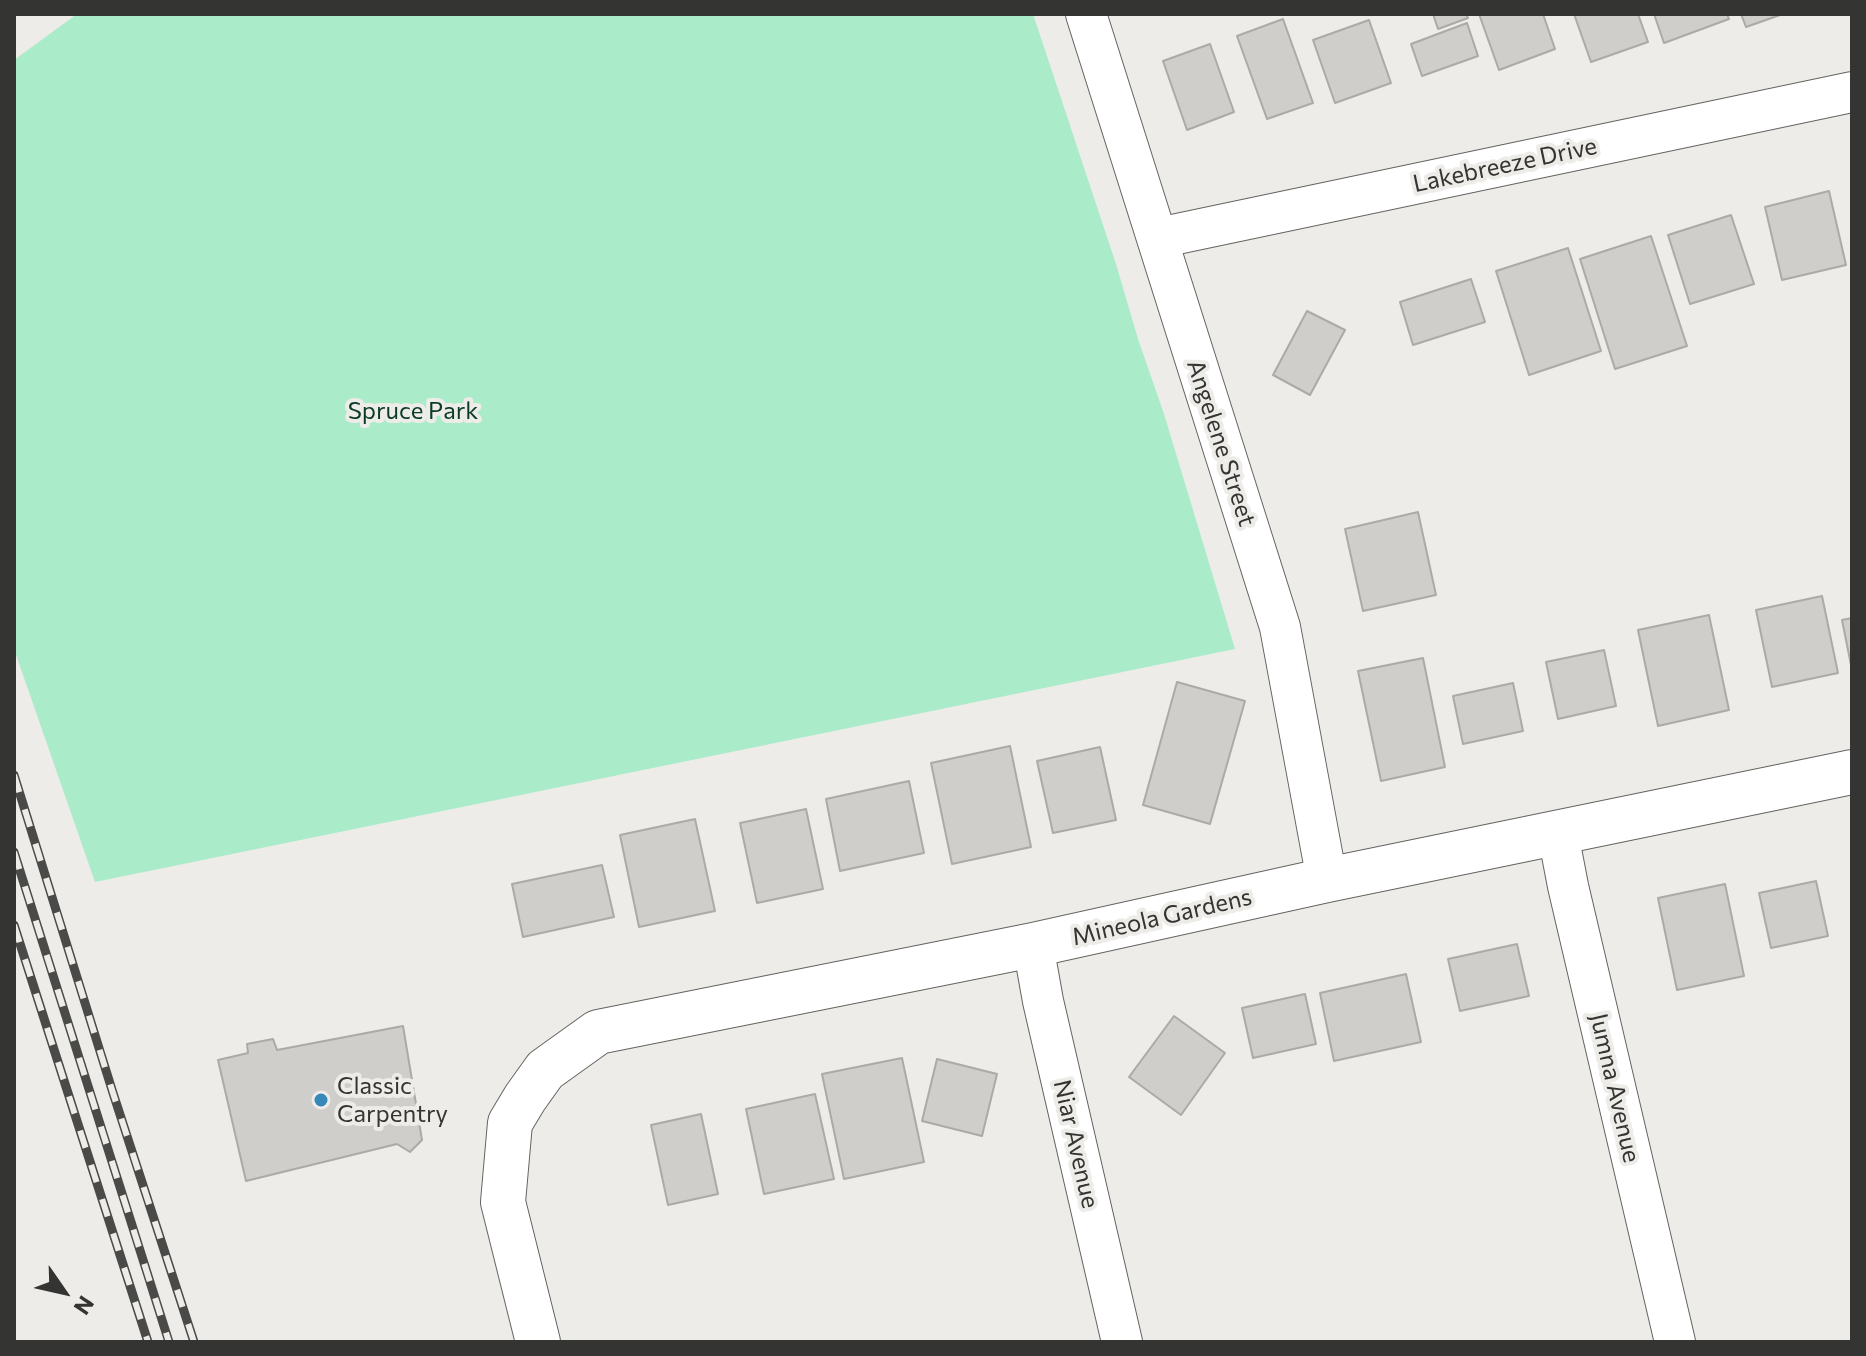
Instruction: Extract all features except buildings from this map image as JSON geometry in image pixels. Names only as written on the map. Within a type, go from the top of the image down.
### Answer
[{"type":"street","name":"Angelene Street","points":[[1086,14],[1280,627],[1327,880]]},
{"type":"street","name":"Lakebreeze Drive","points":[[1158,238],[1852,92]]},
{"type":"street","name":"Mineola Gardens","points":[[538,1342],[503,1202],[510,1123],[545,1070],[598,1032],[1033,945],[1327,880],[1852,772]]},
{"type":"street","name":"Jumna Avenue","points":[[1558,834],[1675,1342]]},
{"type":"street","name":"Niar Avenue","points":[[1033,945],[1043,1001],[1122,1342]]},
{"type":"green space","name":"Spruce Park","points":[[77,14],[1033,14],[1164,414],[1235,649],[95,882],[14,649],[14,60]]},
{"type":"railway","points":[[14,775],[194,1342]]},
{"type":"railway","points":[[14,852],[169,1342]]},
{"type":"railway","points":[[14,925],[148,1342]]},
{"type":"place","name":"Classic Carpentry","points":[[321,1100]]}]
